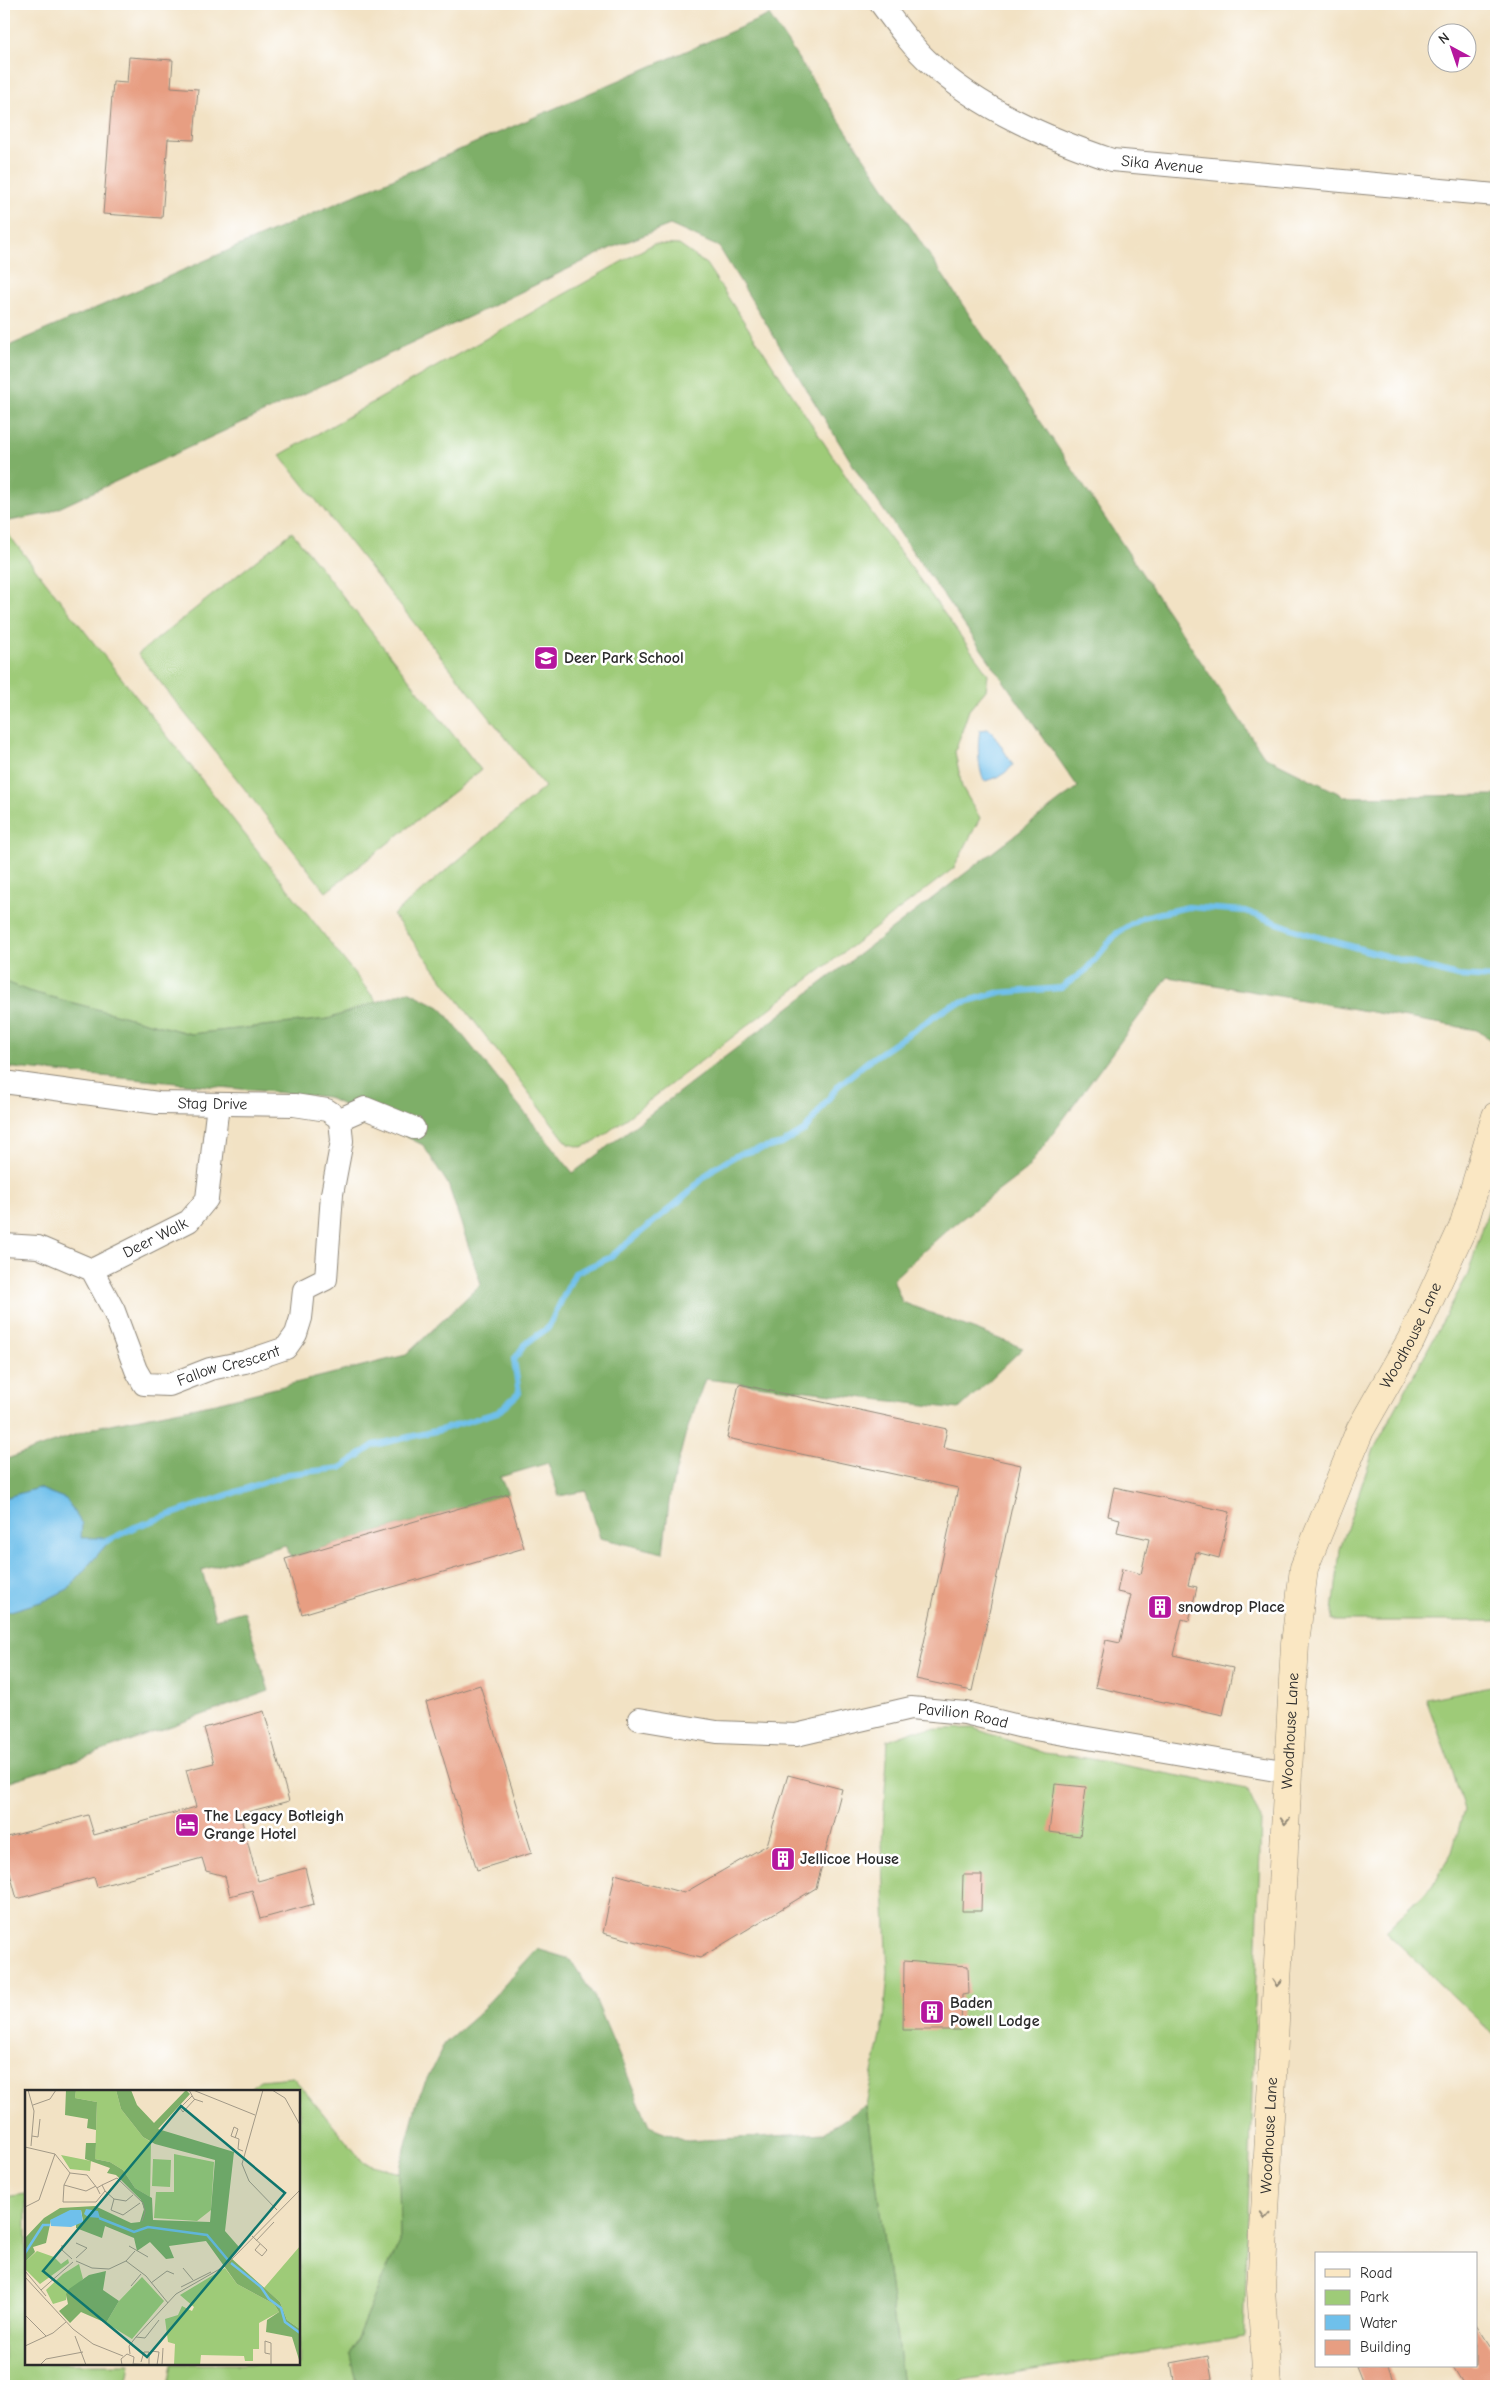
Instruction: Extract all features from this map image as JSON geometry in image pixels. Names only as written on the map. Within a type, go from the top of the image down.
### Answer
[{"type":"street","name":"Sika Avenue","points":[[881,4],[928,62],[953,82],[1000,112],[1063,143],[1112,160],[1496,195]]},
{"type":"street","name":"Stag Drive","points":[[4,1082],[158,1103],[294,1105],[327,1110],[340,1119]]},
{"type":"street","name":"Deer Walk","points":[[92,1270],[189,1221],[207,1199],[218,1104]]},
{"type":"street","points":[[340,1119],[365,1108],[414,1128]]},
{"type":"street","name":"Woodhouse Lane","points":[[1267,2386],[1261,2289],[1295,1644],[1304,1568],[1360,1430],[1411,1340],[1463,1227],[1496,1116]]},
{"type":"street","name":"Fallow Crescent","points":[[92,1270],[114,1311],[136,1370],[144,1384],[169,1385],[210,1369],[245,1362],[286,1348],[296,1334],[301,1318],[304,1290],[326,1279],[332,1194],[342,1141],[340,1119]]},
{"type":"street","points":[[4,1245],[38,1247],[92,1270]]},
{"type":"street","name":"Pavilion Road","points":[[639,1719],[717,1732],[796,1735],[911,1708],[965,1713],[1023,1727],[1288,1772]]},
{"type":"green space","points":[[769,15],[1264,756],[1346,797],[1496,795],[1496,1044],[1477,1030],[1168,977],[1026,1170],[947,1230],[893,1279],[902,1302],[1023,1348],[959,1409],[705,1379],[685,1436],[670,1494],[663,1553],[600,1538],[586,1491],[559,1496],[548,1463],[500,1477],[508,1494],[291,1557],[285,1545],[202,1570],[215,1619],[244,1611],[269,1691],[71,1762],[4,1783],[4,1460],[100,1426],[216,1403],[406,1355],[481,1284],[448,1184],[423,1145],[327,1097],[4,1067],[4,981],[28,991],[191,1034],[328,1019],[408,991],[440,1007],[573,1173],[1078,787],[861,478],[719,247],[670,225],[611,248],[486,309],[46,514],[4,522],[4,348]]},
{"type":"green space","points":[[653,244],[679,245],[706,264],[853,487],[988,674],[986,690],[969,710],[955,752],[962,787],[980,818],[954,868],[595,1142],[581,1147],[568,1144],[393,915],[545,787],[280,455]]},
{"type":"green space","points":[[4,529],[377,1002],[328,1019],[191,1034],[28,991],[4,981]]},
{"type":"green space","points":[[292,532],[481,770],[326,892],[138,654]]},
{"type":"green space","points":[[1496,1186],[1496,1621],[1332,1621],[1340,1549],[1374,1449],[1468,1274]]},
{"type":"green space","points":[[1496,1685],[1496,2037],[1385,1931],[1433,1885],[1452,1852],[1464,1810],[1451,1766],[1426,1699]]},
{"type":"green space","points":[[973,1728],[1044,1753],[1086,1758],[1247,1789],[1261,1820],[1244,2337],[930,2386],[903,2386],[866,2105],[884,2021],[888,1972],[882,1844],[888,1740],[915,1730]]},
{"type":"green space","points":[[537,1949],[570,1959],[594,1996],[649,2126],[687,2141],[824,2133],[866,2105],[903,2386],[357,2386],[350,2355],[378,2288],[400,2242],[399,2172],[418,2098],[445,2043],[476,2016]]},
{"type":"green space","points":[[293,2077],[364,2163],[399,2172],[400,2242],[378,2288],[350,2355],[357,2386],[168,2386],[172,2365],[300,2365],[300,2090],[247,2090],[260,2080]]},
{"type":"green space","points":[[25,2194],[25,2365],[130,2365],[126,2386],[4,2386],[4,2197]]},
{"type":"water","points":[[988,729],[993,733],[1013,765],[1000,776],[984,781],[979,763],[979,742],[980,730]]},
{"type":"water","points":[[38,1488],[66,1499],[82,1524],[81,1538],[112,1538],[68,1589],[44,1601],[4,1613],[4,1498]]},
{"type":"building","points":[[129,57],[173,60],[171,87],[198,89],[194,140],[168,139],[162,218],[103,214],[113,82],[127,83]]},
{"type":"building","points":[[739,1384],[947,1429],[943,1448],[1021,1465],[972,1691],[916,1679],[958,1488],[727,1438]]},
{"type":"building","name":"snowdrop Place","points":[[1114,1487],[1230,1512],[1219,1558],[1196,1552],[1188,1585],[1197,1587],[1189,1621],[1182,1619],[1173,1655],[1233,1668],[1223,1715],[1095,1687],[1106,1640],[1120,1643],[1131,1595],[1117,1592],[1122,1569],[1141,1574],[1149,1539],[1117,1532],[1120,1519],[1108,1516]]},
{"type":"building","points":[[508,1494],[524,1548],[302,1614],[285,1559]]},
{"type":"building","points":[[480,1685],[532,1853],[477,1870],[426,1702]]},
{"type":"building","name":"The Legacy Botleigh Grange Hotel","points":[[264,1711],[289,1801],[240,1814],[258,1881],[305,1868],[314,1904],[260,1919],[252,1890],[230,1896],[225,1876],[206,1871],[202,1858],[97,1887],[94,1877],[17,1899],[4,1851],[4,1838],[88,1815],[94,1835],[196,1807],[186,1770],[214,1763],[204,1728]]},
{"type":"building","name":"Jellicoe House","points":[[788,1775],[842,1789],[816,1888],[700,1958],[603,1933],[615,1874],[684,1893],[767,1845]]},
{"type":"building","points":[[1055,1784],[1086,1787],[1080,1836],[1049,1832]]},
{"type":"building","points":[[963,1875],[982,1875],[981,1911],[962,1911]]},
{"type":"building","name":"Baden Powell Lodge","points":[[904,1961],[968,1966],[969,1994],[962,1995],[961,2030],[903,2030]]},
{"type":"building","points":[[1478,2328],[1496,2356],[1496,2386],[1464,2386],[1453,2368],[1478,2368]]},
{"type":"building","points":[[1208,2356],[1212,2379],[1199,2381],[1200,2386],[1175,2386],[1171,2363]]},
{"type":"building","points":[[1357,2368],[1390,2368],[1396,2386],[1364,2386]]},
{"type":"waterway","points":[[105,1542],[135,1527],[288,1474],[341,1468],[374,1445],[440,1430],[498,1412],[519,1393],[514,1360],[525,1344],[548,1328],[575,1273],[609,1258],[678,1202],[713,1169],[739,1154],[782,1144],[805,1130],[838,1086],[867,1062],[950,1006],[997,993],[1061,988],[1086,970],[1117,933],[1143,917],[1188,907],[1245,911],[1304,933],[1457,976],[1496,978]]},
{"type":"place","name":"Deer Park School","points":[[546,658]]},
{"type":"place","name":"snowdrop Place","points":[[1160,1607]]},
{"type":"place","name":"The Legacy Botleigh Grange Hotel","points":[[187,1825]]},
{"type":"place","name":"Jellicoe House","points":[[783,1859]]},
{"type":"place","name":"Baden Powell Lodge","points":[[932,2012]]}]
